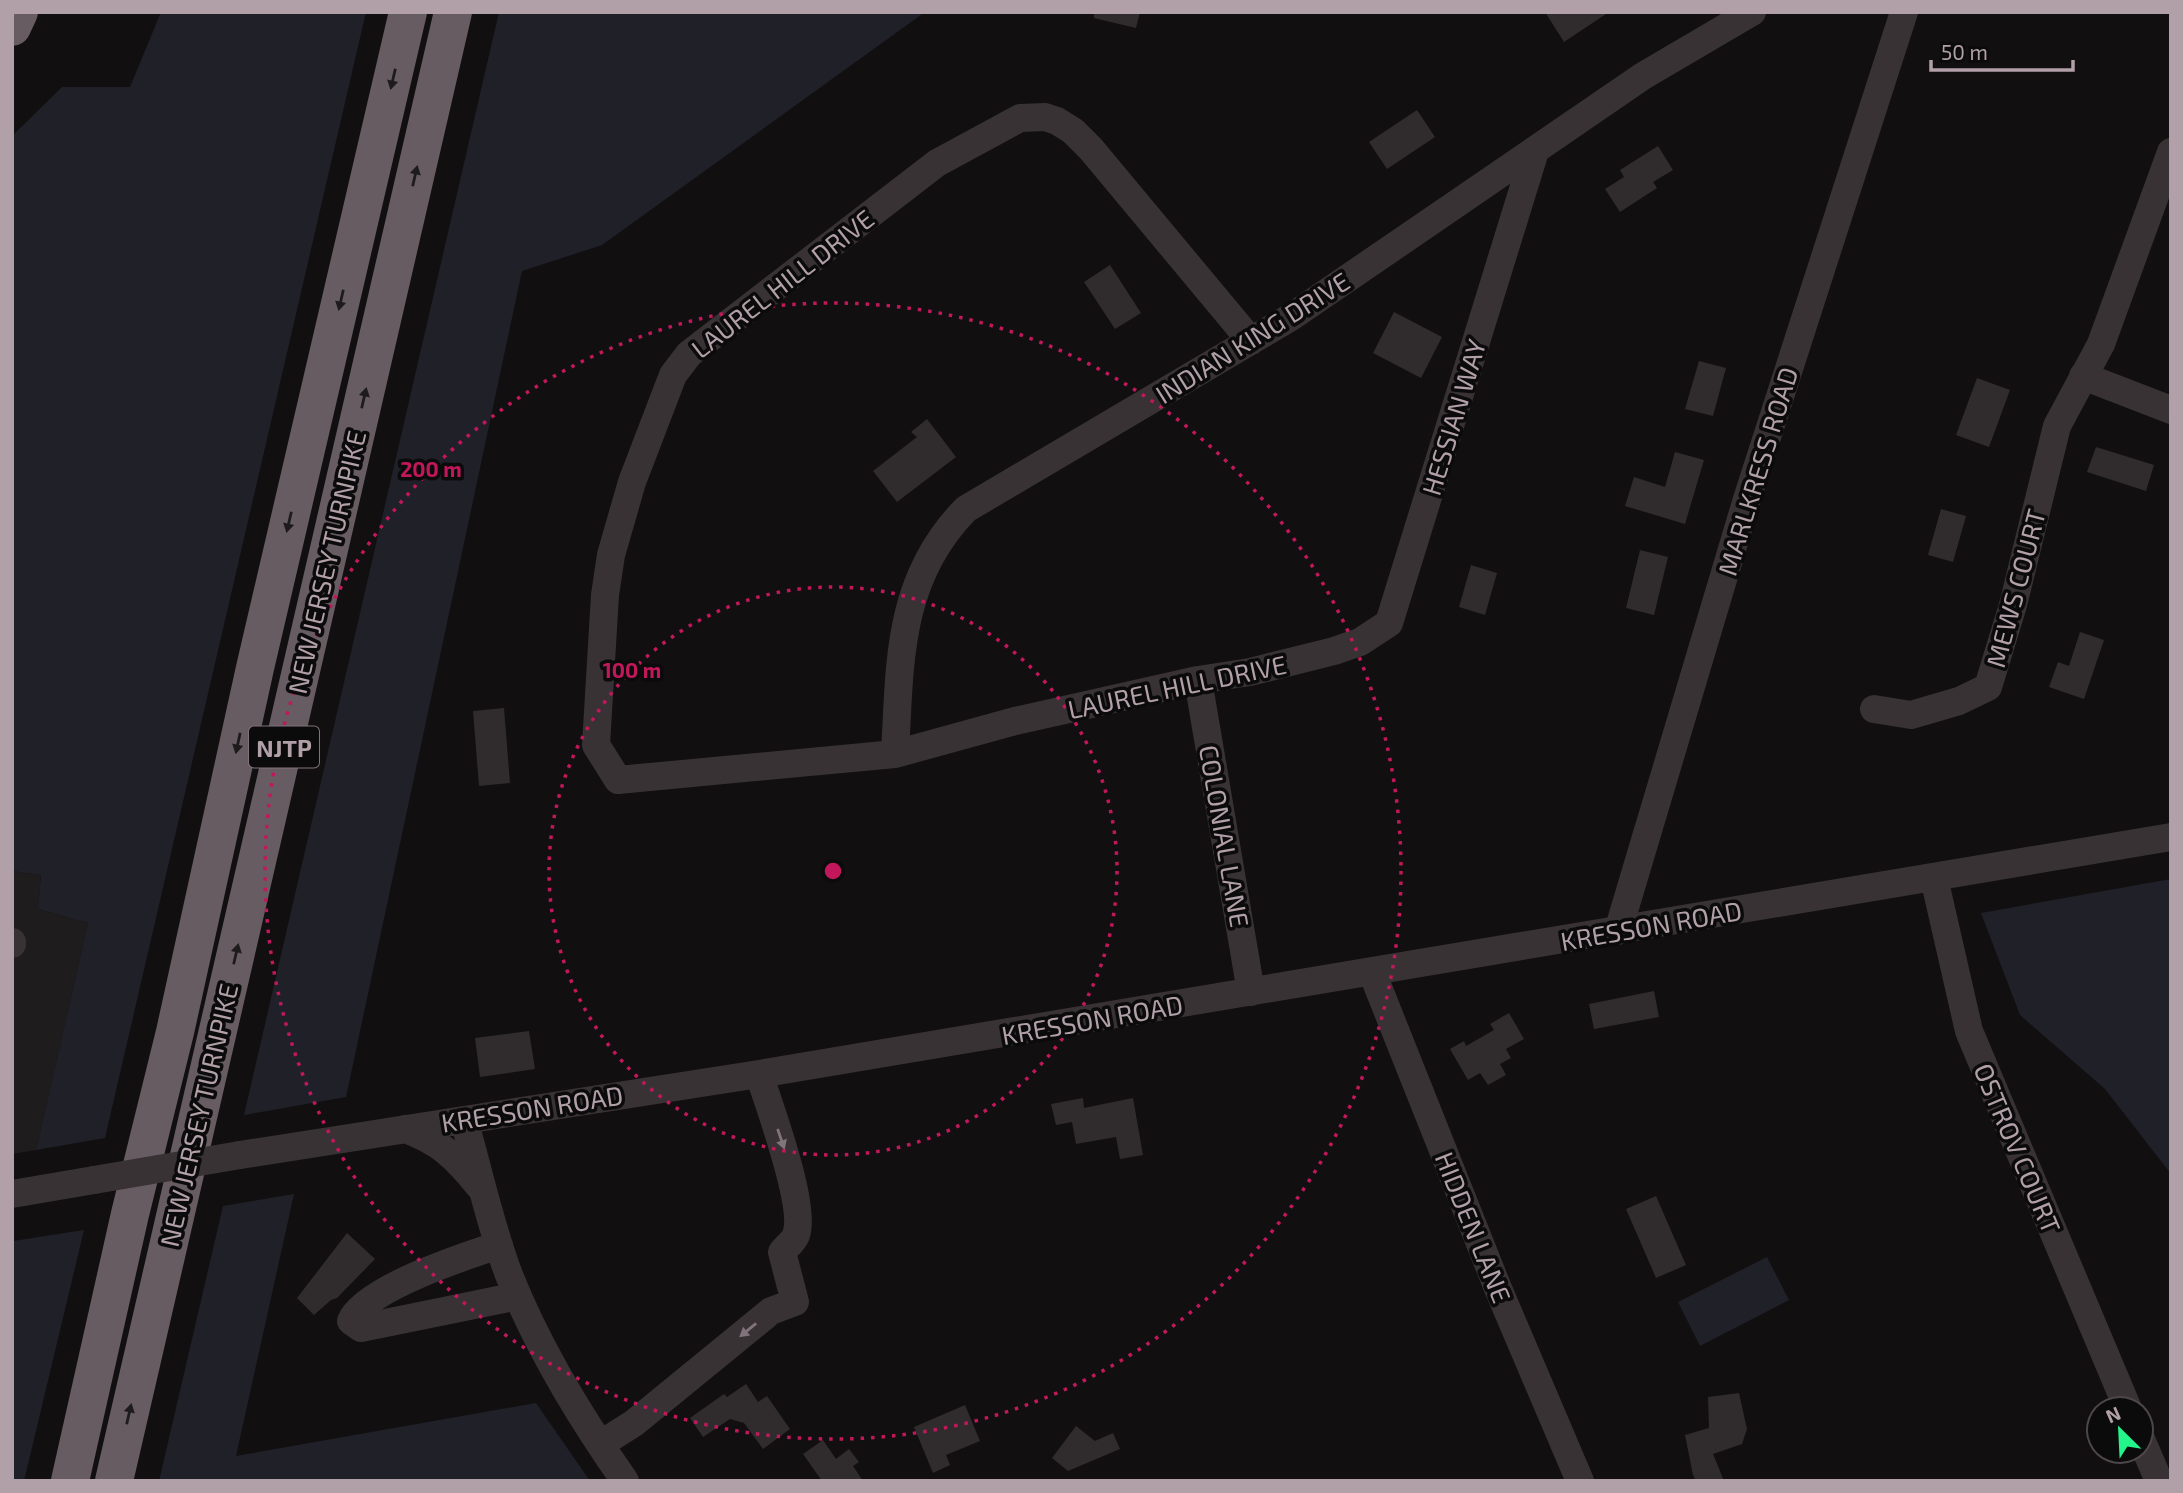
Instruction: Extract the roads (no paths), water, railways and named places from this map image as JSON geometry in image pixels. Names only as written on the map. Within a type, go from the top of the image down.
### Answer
[{"type":"highway","points":[[12,27],[19,12]]},
{"type":"highway","name":"NEW JERSEY TURNPIKE","points":[[71,1481],[130,1214],[175,1032],[261,641],[408,12]]},
{"type":"highway","name":"NEW JERSEY TURNPIKE","points":[[114,1481],[453,12]]},
{"type":"street","name":"INDIAN KING DRIVE","points":[[895,754],[905,623],[918,582],[946,529],[966,509],[1291,317],[1643,76],[1752,12]]},
{"type":"street","name":"MARLKRESS ROAD","points":[[1618,931],[1747,499],[1904,12]]},
{"type":"street","name":"LAUREL HILL DRIVE","points":[[1251,341],[1091,149],[1065,126],[1045,117],[1020,118],[937,163],[688,354],[673,375],[632,482],[611,555],[605,595],[596,745],[618,780],[895,754],[1015,721],[1198,680],[1250,672],[1334,651]]},
{"type":"street","name":"HESSIAN WAY","points":[[1334,651],[1360,642],[1389,623],[1535,150]]},
{"type":"street","points":[[2171,152],[2101,344],[2083,376],[2171,410]]},
{"type":"street","name":"MEWS COURT","points":[[1874,709],[1911,715],[1959,701],[1988,687],[2013,605],[2057,426],[2083,376]]},
{"type":"street","name":"COLONIAL LANE","points":[[1198,680],[1251,992]]},
{"type":"street","name":"KRESSON ROAD","points":[[12,1194],[240,1155],[759,1074],[2171,837]]},
{"type":"street","name":"OSTROV COURT","points":[[1934,878],[1969,1031],[2122,1395]]},
{"type":"street","name":"HIDDEN LANE","points":[[1372,972],[1497,1286],[1580,1481]]},
{"type":"street","points":[[601,1444],[634,1423],[771,1311],[795,1302],[782,1252],[796,1236],[798,1214],[786,1154],[759,1074]]},
{"type":"street","points":[[464,1120],[499,1245],[527,1318],[561,1381],[625,1481]]},
{"type":"street","points":[[405,1129],[426,1137],[447,1150],[485,1194]]},
{"type":"street","points":[[499,1245],[439,1266],[380,1293],[354,1312],[351,1321],[361,1328],[371,1327],[518,1296]]}]
